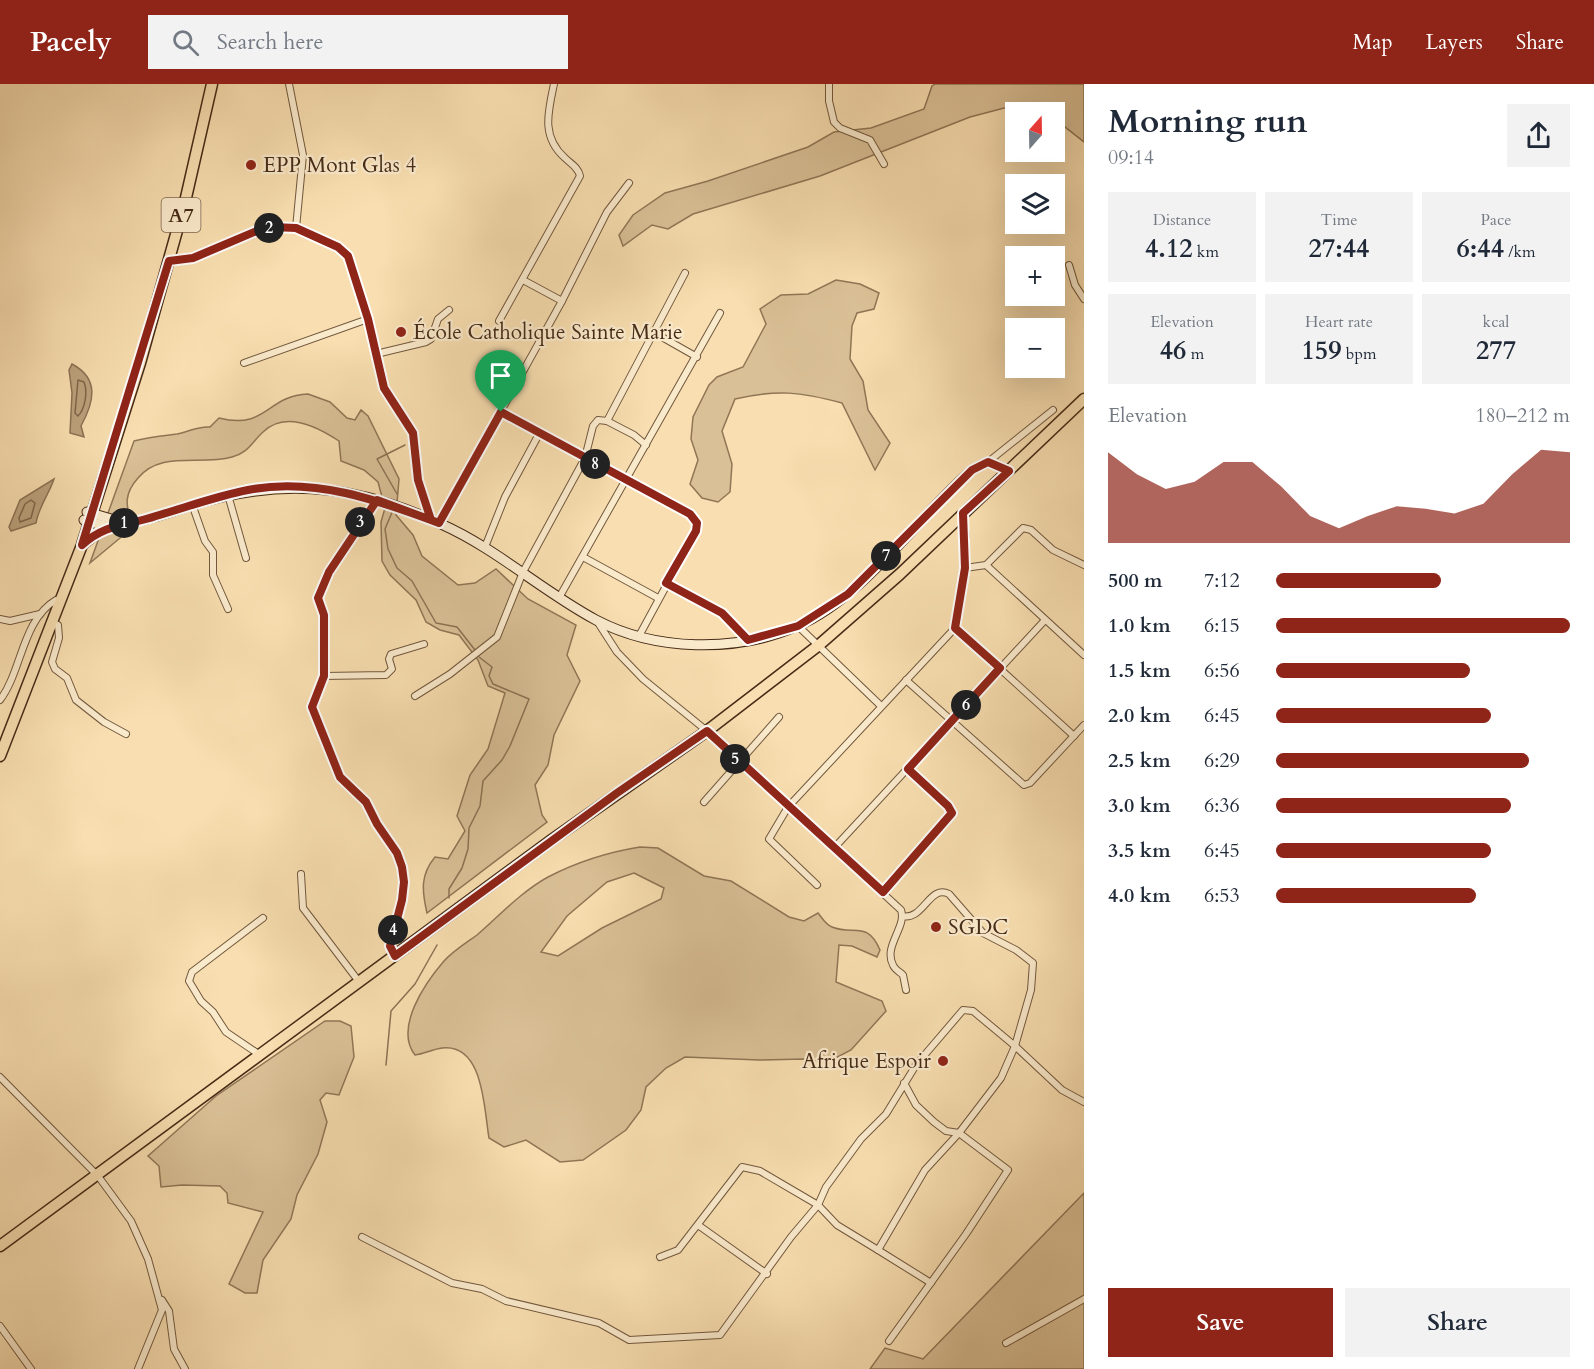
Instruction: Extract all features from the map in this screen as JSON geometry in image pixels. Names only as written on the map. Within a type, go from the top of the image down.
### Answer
[{"type":"main road","name":"A7","points":[[0,756],[51,622],[140,363],[143,345],[169,261],[212,84]]},
{"type":"main road","points":[[0,1246],[608,800],[707,731],[819,645],[900,574],[1084,399]]},
{"type":"main road","name":"A7","points":[[56,604],[82,545],[88,517]]},
{"type":"main road","points":[[82,545],[93,535],[112,526]]},
{"type":"street","points":[[289,84],[303,155],[296,228]]},
{"type":"street","points":[[499,321],[580,176],[579,171],[557,151],[549,137],[549,111],[554,84]]},
{"type":"street","points":[[829,84],[829,101],[834,122],[840,128],[870,140],[884,164]]},
{"type":"street","points":[[435,521],[501,412],[562,301],[607,212],[629,183]]},
{"type":"street","points":[[169,261],[193,258],[259,230],[273,227],[296,228],[326,239],[348,256],[368,319],[378,370],[384,388],[413,433],[418,480],[435,521]]},
{"type":"street","points":[[1069,265],[1075,285],[1084,299]]},
{"type":"street","points":[[607,421],[685,273]]},
{"type":"street","points":[[523,280],[562,301]]},
{"type":"street","points":[[376,354],[426,342],[430,339],[438,319],[449,310]]},
{"type":"street","points":[[560,596],[720,313]]},
{"type":"street","points":[[244,363],[368,319]]},
{"type":"street","points":[[653,332],[697,357]]},
{"type":"street","points":[[88,517],[112,526],[142,521],[228,494],[265,488],[301,487],[377,500],[435,521],[485,547],[597,621],[639,636],[699,645],[748,640],[798,626],[854,589],[962,478],[988,462],[1053,410]]},
{"type":"street","points":[[501,412],[690,514],[697,523],[696,531],[639,636]]},
{"type":"street","points":[[415,696],[450,674],[497,637],[523,572],[585,458],[593,426],[598,420],[607,421],[634,435],[646,445]]},
{"type":"street","points":[[485,547],[505,497],[539,434]]},
{"type":"street","points":[[988,462],[1009,471]]},
{"type":"street","points":[[228,494],[246,558]]},
{"type":"street","points":[[377,500],[367,512],[319,592],[318,598],[324,615],[324,676],[312,707],[331,749],[336,769],[348,787],[366,802],[377,824],[397,853],[402,867],[404,882],[402,900],[390,946],[395,956]]},
{"type":"street","points":[[192,504],[205,541],[213,552],[213,575],[228,609]]},
{"type":"street","points":[[817,885],[769,839],[788,807],[880,705],[955,628],[965,568],[963,513]]},
{"type":"street","points":[[88,517],[125,523]]},
{"type":"street","points":[[965,568],[986,565],[1023,528],[1031,530],[1053,550],[1084,565]]},
{"type":"street","points":[[583,557],[658,598]]},
{"type":"street","points":[[986,565],[1084,655]]},
{"type":"street","points":[[666,583],[722,613],[748,640]]},
{"type":"street","points":[[0,619],[10,621],[40,614],[56,604]]},
{"type":"street","points":[[0,700],[40,614]]},
{"type":"street","points":[[835,848],[1045,620]]},
{"type":"street","points":[[597,621],[622,658],[707,731],[739,763],[901,910],[902,916],[892,944],[891,958],[893,967],[903,975],[906,990]]},
{"type":"street","points":[[51,622],[58,625],[59,631],[52,656],[55,669],[67,678],[76,700],[104,722],[126,734]]},
{"type":"street","points":[[798,626],[880,705]]},
{"type":"street","points":[[955,628],[1074,736]]},
{"type":"street","points":[[324,676],[386,675],[392,669],[389,659],[391,654],[424,644]]},
{"type":"street","points":[[906,680],[1024,785],[1030,783],[1084,725]]},
{"type":"street","points":[[704,802],[779,717]]},
{"type":"street","points":[[883,892],[952,813],[948,806],[908,769]]},
{"type":"street","points":[[301,874],[303,908],[360,983]]},
{"type":"street","points":[[878,1250],[925,1170],[959,1133],[1001,1078],[1015,1046],[1032,990],[1033,963],[1016,950],[983,933],[949,894],[943,891],[938,892],[916,914],[908,918],[902,916]]},
{"type":"street","points":[[261,1056],[226,1032],[213,1012],[201,1001],[189,981],[192,972],[263,918]]},
{"type":"street","points":[[362,1237],[452,1283],[482,1289],[506,1301],[599,1323],[615,1330],[623,1338],[636,1342],[648,1338],[720,1335],[767,1274],[791,1237],[818,1205],[826,1187],[840,1172],[861,1139],[886,1114],[916,1065],[963,1010],[968,1008],[1015,1046],[1062,1090],[1084,1102]]},
{"type":"street","points":[[0,1077],[98,1176],[131,1221],[148,1259],[160,1296],[169,1311],[174,1349],[185,1369]]},
{"type":"street","points":[[889,1341],[1008,1170],[959,1133],[946,1131],[916,1105],[904,1083]]},
{"type":"street","points":[[660,1257],[678,1250],[742,1167],[760,1171],[818,1205],[837,1226],[931,1283]]},
{"type":"street","points":[[698,1225],[767,1274]]},
{"type":"street","points":[[138,1369],[159,1318],[160,1296]]},
{"type":"street","points":[[1006,1343],[1084,1299]]},
{"type":"street","points":[[0,1326],[31,1369]]},
{"type":"shaded area","points":[[935,84],[1084,84],[1084,142],[1065,127],[1065,102],[1005,102],[1005,108],[970,117],[820,176],[693,214],[668,229],[652,225],[623,246],[619,235],[633,215],[665,193],[808,147],[834,132],[871,128],[924,109],[932,86]]},
{"type":"shaded area","points":[[836,280],[860,284],[879,293],[874,309],[857,313],[852,326],[850,359],[863,381],[868,410],[890,443],[875,470],[842,403],[789,393],[750,396],[735,399],[722,431],[732,464],[730,492],[718,502],[702,498],[690,484],[698,460],[691,439],[693,417],[709,385],[717,377],[743,367],[766,324],[760,309],[781,295],[808,294]]},
{"type":"shaded area","points":[[308,394],[330,402],[347,418],[355,420],[361,410],[368,416],[399,479],[396,515],[413,535],[422,556],[458,585],[475,583],[496,569],[528,599],[576,625],[567,655],[580,681],[554,735],[548,765],[535,785],[542,815],[547,822],[427,913],[423,890],[427,870],[435,857],[448,859],[465,831],[457,816],[470,775],[488,749],[505,693],[488,686],[478,660],[459,635],[440,630],[426,622],[416,600],[390,575],[382,561],[381,522],[385,508],[378,482],[364,470],[341,461],[339,441],[312,426],[291,421],[281,422],[272,425],[246,450],[232,457],[169,461],[147,469],[133,484],[128,496],[127,508],[132,528],[90,563],[134,441],[210,427],[219,418],[247,420],[283,400]]},
{"type":"shaded area","points":[[658,848],[704,876],[731,881],[789,917],[804,921],[818,913],[832,927],[865,932],[870,935],[880,950],[877,957],[852,946],[839,945],[836,982],[882,1001],[886,1011],[851,1050],[828,1062],[804,1059],[685,1057],[666,1068],[646,1087],[641,1110],[626,1130],[583,1160],[560,1162],[526,1140],[504,1147],[489,1138],[479,1081],[474,1067],[466,1056],[456,1049],[442,1048],[415,1055],[409,1044],[408,1032],[415,1006],[428,981],[448,957],[529,890],[548,877],[570,867],[628,849]],"holes":[[[634,873],[664,888],[661,899],[602,928],[558,956],[541,952],[567,916],[607,882]]]},
{"type":"shaded area","points":[[325,1021],[340,1021],[351,1026],[354,1057],[339,1095],[326,1093],[320,1100],[327,1122],[318,1154],[297,1195],[291,1219],[263,1260],[257,1293],[245,1293],[229,1284],[263,1212],[228,1203],[227,1193],[220,1186],[161,1187],[159,1166],[148,1156],[216,1096]]},
{"type":"shaded area","points":[[1084,1193],[1084,1369],[870,1369],[885,1348],[923,1359]]},
{"type":"water","points":[[72,364],[81,370],[91,384],[91,400],[81,426],[84,437],[70,433],[72,393],[69,370]]},
{"type":"water","points":[[54,479],[36,523],[11,531],[9,527],[20,500]]},
{"type":"waterway","points":[[397,494],[377,459],[405,445]]},
{"type":"waterway","points":[[393,510],[385,529],[388,549],[397,568],[412,581],[436,623],[457,627],[475,650]]},
{"type":"waterway","points":[[449,898],[449,889],[462,868],[468,849],[469,828],[480,806],[483,781],[502,760],[510,746],[529,699],[493,684],[489,676],[492,667],[479,657]]},
{"type":"waterway","points":[[386,1065],[391,1011],[415,984],[437,945]]},
{"type":"place","name":"EPP Mont Glas 4","points":[[251,165]]},
{"type":"place","name":"École Catholique Sainte Marie","points":[[401,332]]},
{"type":"place","name":"SGDC","points":[[936,927]]},
{"type":"place","name":"Afrique Espoir","points":[[943,1061]]},
{"type":"route","points":[[501,412],[439,523],[431,520],[411,511],[390,503],[377,500],[337,491],[301,487],[265,488],[228,494],[142,521],[112,526],[99,531],[82,545],[140,363],[143,345],[169,261],[193,258],[259,230],[273,227],[296,228],[326,239],[348,256],[368,319],[384,388],[413,433],[418,480],[431,520],[377,500],[329,572],[318,598],[324,615],[325,667],[324,676],[312,707],[331,749],[332,760],[340,777],[366,802],[372,816],[397,853],[402,867],[404,882],[402,900],[390,946],[395,956],[617,793],[707,731],[739,763],[883,892],[952,813],[951,809],[908,769],[1000,668],[955,628],[965,568],[966,537],[963,513],[1009,471],[988,462],[978,466],[962,478],[848,594],[798,626],[748,640],[722,613],[666,583],[696,531],[697,523],[690,514],[501,412]]}]
